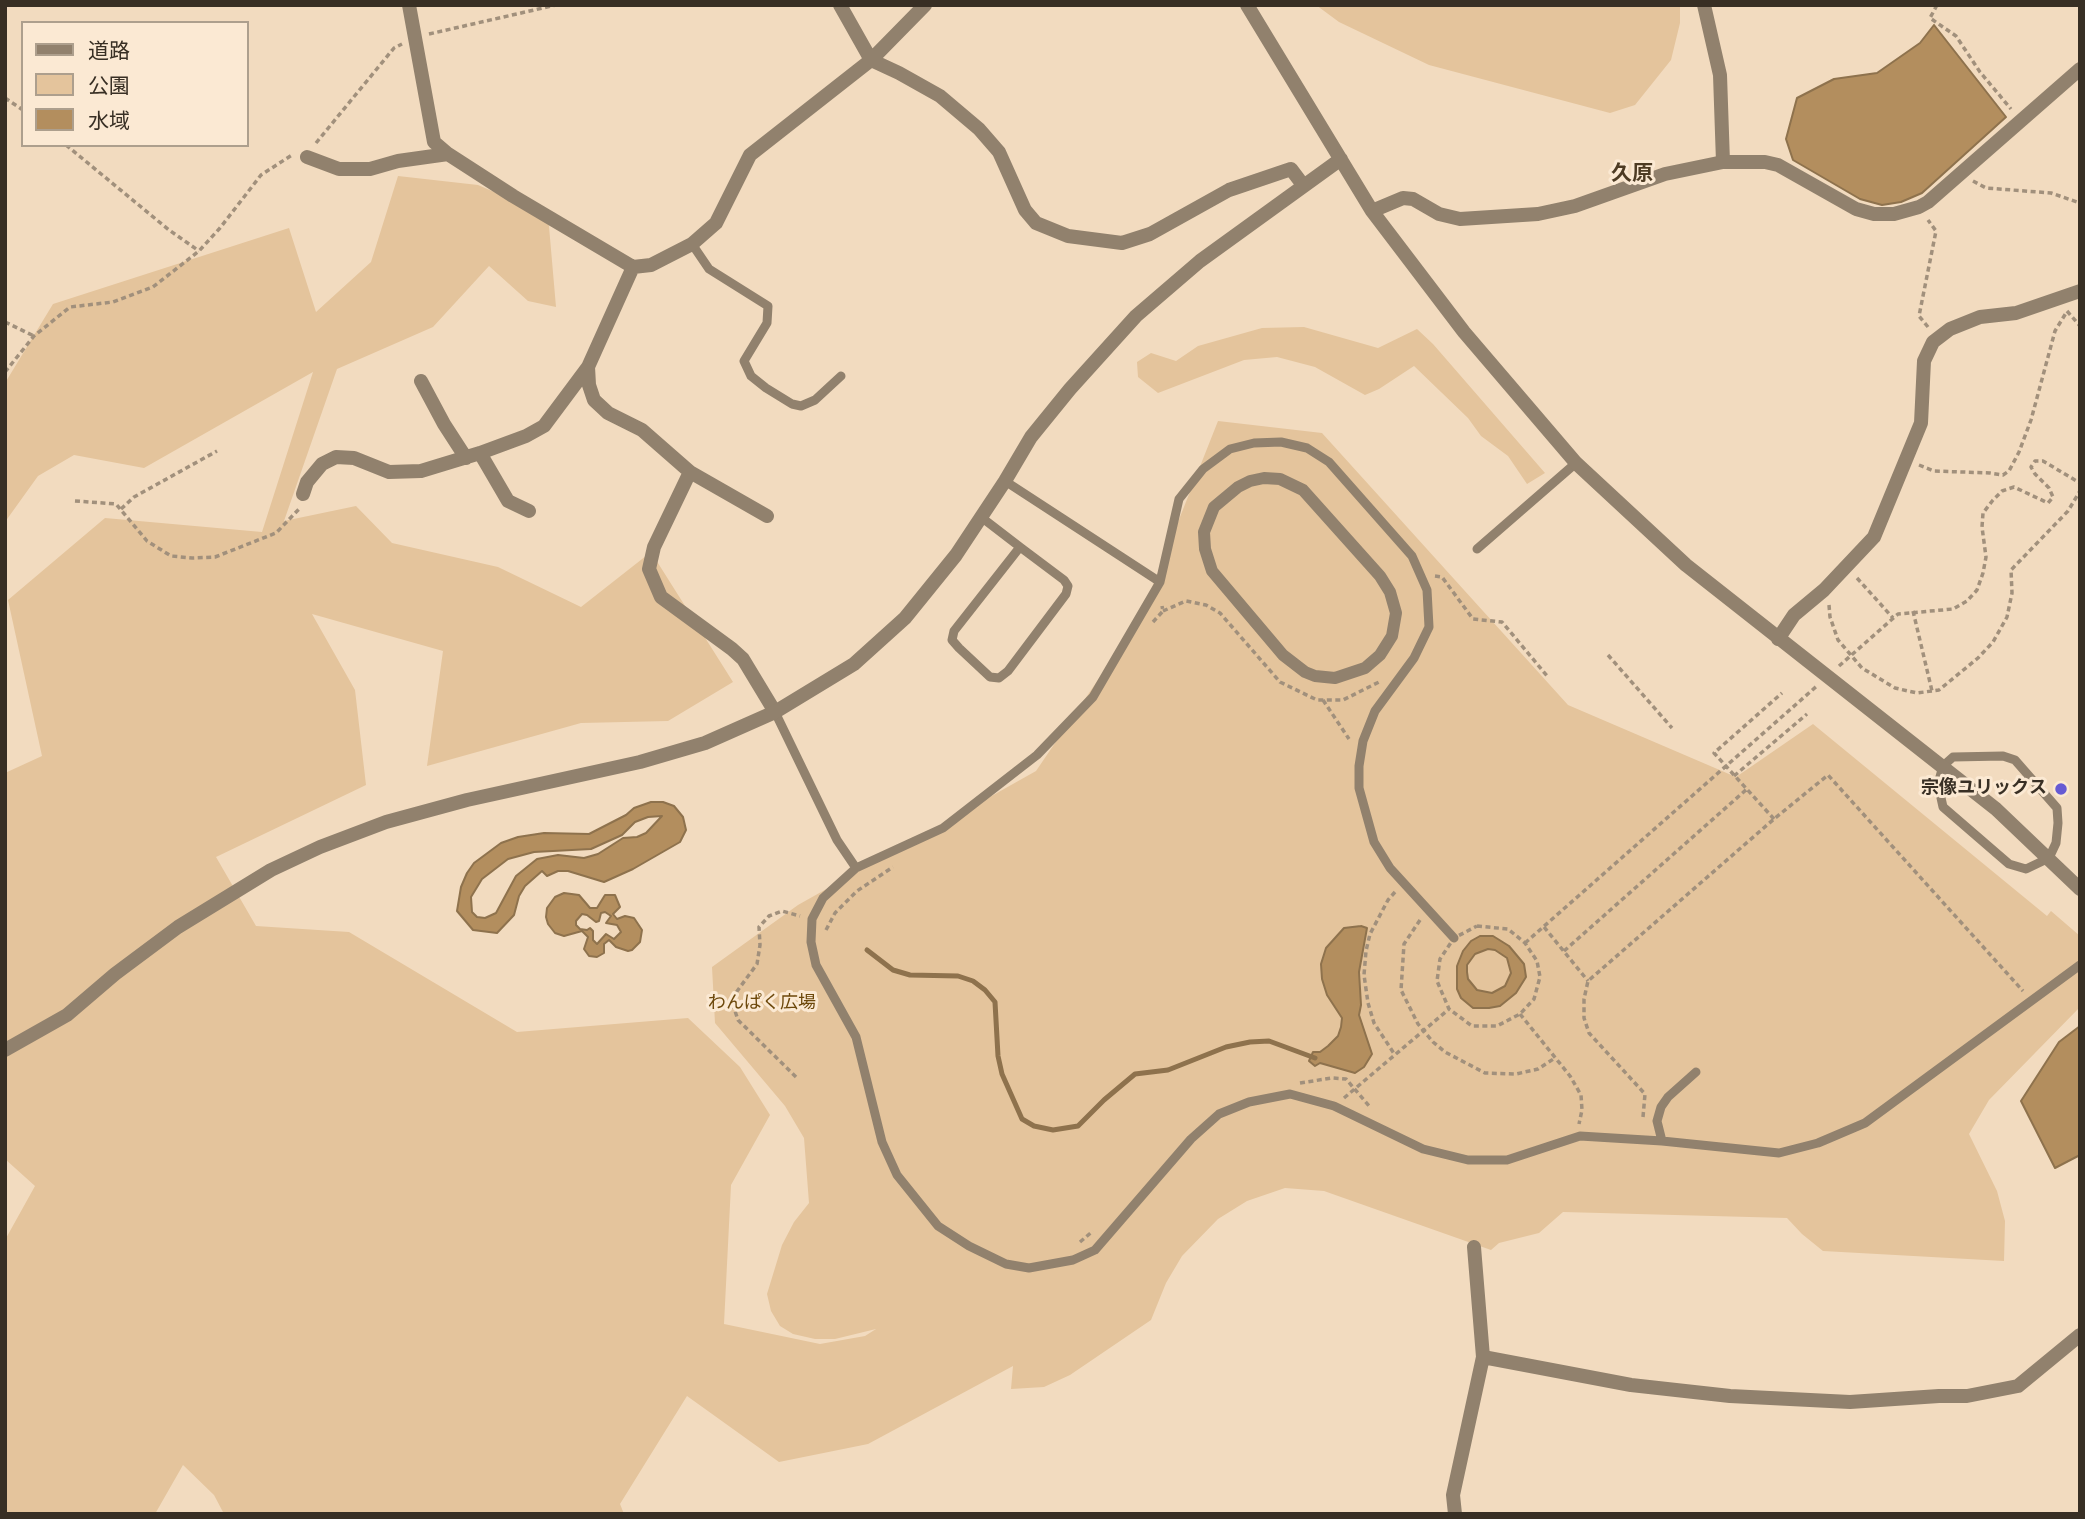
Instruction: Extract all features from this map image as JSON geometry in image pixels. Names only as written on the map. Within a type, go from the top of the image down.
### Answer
[{"type":"street","points":[[409,5],[434,142],[513,196],[633,267],[651,265],[692,244],[716,223],[750,155],[871,60],[925,5]]},
{"type":"street","points":[[840,5],[871,60],[940,96],[979,129],[999,152],[1025,210],[1036,223],[1068,236],[1122,243],[1150,234],[1229,190],[1291,169],[1303,184]]},
{"type":"street","points":[[1247,5],[1372,211],[1464,332],[1576,463],[1686,565],[1996,809],[2080,888]]},
{"type":"street","points":[[1704,5],[1720,75],[1723,162]]},
{"type":"street","points":[[1372,211],[1403,198],[1413,199],[1439,214],[1460,219],[1538,214],[1576,206],[1665,174],[1723,162],[1765,162],[1778,165],[1856,209],[1874,214],[1894,214],[1919,207],[2080,69]]},
{"type":"street","points":[[307,156],[339,169],[370,169],[398,161],[448,154]]},
{"type":"street","points":[[5,1049],[67,1015],[115,974],[178,927],[271,870],[320,847],[386,822],[467,800],[640,762],[692,747],[775,712],[854,664],[905,618],[956,555],[1031,437],[1136,316],[1200,261],[1340,159]]},
{"type":"street","points":[[303,494],[307,482],[322,464],[336,457],[354,458],[389,472],[421,471],[526,436],[544,426],[588,367],[633,267]]},
{"type":"street","points":[[1778,639],[1794,615],[1828,586],[1874,537],[1921,423],[1924,361],[1933,342],[1950,329],[1980,317],[2016,313],[2080,291]]},
{"type":"street","points":[[588,367],[589,385],[594,400],[608,413],[642,430],[690,472],[767,516]]},
{"type":"street","points":[[421,381],[444,424],[473,455],[508,501],[530,511]]},
{"type":"street","points":[[690,472],[654,547],[649,569],[661,597],[743,659],[775,712]]},
{"type":"street","points":[[1280,479],[1292,483],[1313,500],[1380,576],[1390,592],[1396,613],[1392,636],[1380,655],[1365,667],[1335,678],[1305,672],[1283,655],[1217,579],[1205,549],[1204,532],[1214,507],[1225,495],[1250,481],[1280,479]]},
{"type":"street","points":[[1455,1514],[1453,1495],[1483,1357],[1474,1247]]},
{"type":"street","points":[[1483,1357],[1631,1385],[1730,1396],[1850,1402],[1967,1396],[2018,1386],[2080,1335]]},
{"type":"lane","points":[[692,244],[709,269],[768,306],[767,323],[744,361],[751,376],[792,404],[801,406],[815,400],[841,376]]},
{"type":"lane","points":[[1454,938],[1403,882],[1374,842],[1359,788],[1363,741],[1376,710],[1414,658],[1429,627],[1427,590],[1412,556],[1329,462],[1307,448],[1281,442],[1254,443],[1230,449],[1203,469],[1179,499],[1160,582],[1093,697],[1037,755],[943,828],[856,868],[823,898],[812,919],[811,942],[816,965],[856,1037],[882,1142],[897,1175],[938,1226],[969,1246],[1006,1264],[1029,1268],[1073,1260],[1095,1250],[1191,1139],[1219,1114],[1249,1102],[1290,1094],[1334,1106],[1423,1149],[1468,1160],[1507,1160],[1580,1136],[1662,1140],[1779,1153],[1818,1143],[1865,1124],[2080,965]]},
{"type":"lane","points":[[1477,549],[1576,463]]},
{"type":"lane","points":[[1005,481],[1160,582]]},
{"type":"lane","points":[[981,517],[1064,580],[1068,586],[1066,594],[1008,671],[999,678],[990,677],[958,648],[953,640],[954,631],[1020,547]]},
{"type":"lane","points":[[775,712],[837,840],[856,868]]},
{"type":"lane","points":[[2003,756],[2015,760],[2057,808],[2059,822],[2056,843],[2049,858],[2026,869],[2009,864],[1981,840],[1943,807],[1938,784],[1943,766],[1953,758],[2003,756]]},
{"type":"lane","points":[[1662,1140],[1657,1121],[1661,1107],[1668,1097],[1696,1072]]},
{"type":"path","points":[[5,372],[34,335],[69,307],[113,302],[153,287],[199,251],[261,176],[296,153],[307,156],[394,48],[415,38],[556,5]]},
{"type":"path","points":[[1937,5],[1930,18],[1956,36],[1980,72],[2021,121]]},
{"type":"path","points":[[5,98],[21,109]]},
{"type":"path","points":[[68,147],[169,230],[199,251]]},
{"type":"path","points":[[1960,174],[1986,188],[2051,193],[2080,202]]},
{"type":"path","points":[[1919,207],[1936,231],[1919,316],[1937,339]]},
{"type":"path","points":[[1905,460],[1934,471],[2003,475],[2009,471],[2020,453],[2031,420],[2054,331],[2067,311]]},
{"type":"path","points":[[5,322],[34,335]]},
{"type":"path","points":[[121,509],[134,497],[217,451]]},
{"type":"path","points":[[1834,671],[1898,614],[1953,609],[1967,601],[1977,590],[1986,558],[1983,513],[2002,491],[2014,487],[2048,503],[2053,497],[2031,467],[2035,461],[2043,461],[2080,482]]},
{"type":"path","points":[[1828,586],[1830,617],[1838,640],[1863,668],[1895,688],[1917,693],[1939,690],[1993,642],[2007,617],[2012,593],[2011,570],[2068,511],[2080,491]]},
{"type":"path","points":[[75,501],[116,504],[147,541],[171,556],[215,557],[276,533],[299,509],[303,494]]},
{"type":"path","points":[[1847,566],[1893,618]]},
{"type":"path","points":[[1419,573],[1442,578],[1473,618],[1502,622],[1548,677]]},
{"type":"path","points":[[1163,611],[1186,601],[1206,605],[1220,612],[1280,682],[1317,700],[1343,700],[1367,690],[1383,677]]},
{"type":"path","points":[[1913,611],[1932,691]]},
{"type":"path","points":[[1608,655],[1672,728]]},
{"type":"path","points":[[1525,943],[1824,680]]},
{"type":"path","points":[[1774,820],[1714,753],[1782,693]]},
{"type":"path","points":[[1734,776],[1807,714]]},
{"type":"path","points":[[1642,1139],[1645,1094],[1589,1033],[1584,1018],[1588,981],[1828,775],[2031,1000]]},
{"type":"path","points":[[1564,951],[1746,789]]},
{"type":"path","points":[[825,935],[835,913],[857,891],[891,868]]},
{"type":"path","points":[[1395,1055],[1374,1023],[1367,1003],[1364,975],[1370,934],[1388,900],[1403,882]]},
{"type":"path","points":[[796,1077],[738,1020],[734,1008],[734,994],[757,964],[759,927],[769,916],[782,911],[812,919]]},
{"type":"path","points":[[1429,911],[1404,944],[1402,961],[1401,990],[1423,1031],[1445,1052],[1485,1073],[1516,1074],[1538,1069],[1555,1058]]},
{"type":"path","points":[[1476,926],[1508,929],[1525,943],[1537,961],[1540,977],[1534,999],[1520,1014],[1497,1026],[1472,1026],[1449,1009],[1437,981],[1440,958],[1454,938],[1476,926]]},
{"type":"path","points":[[1544,927],[1588,981]]},
{"type":"path","points":[[1334,1106],[1449,1009]]},
{"type":"path","points":[[1520,1014],[1581,1095],[1579,1124],[1570,1128]]},
{"type":"path","points":[[1295,1083],[1346,1079],[1366,1104],[1376,1111]]},
{"type":"path","points":[[1079,1242],[1095,1229]]},
{"type":"green space","points":[[1316,5],[1680,5],[1680,23],[1671,60],[1635,105],[1610,113],[1429,65],[1339,22]]},
{"type":"green space","name":"わんぱく広場","points":[[398,176],[478,185],[548,215],[556,307],[528,301],[489,266],[433,327],[337,369],[284,521],[356,506],[392,543],[498,567],[581,607],[651,552],[733,682],[668,721],[581,723],[427,766],[443,651],[312,614],[355,690],[366,785],[216,857],[256,926],[349,932],[517,1032],[688,1018],[740,1067],[770,1115],[731,1185],[724,1324],[820,1344],[865,1336],[876,1329],[835,1339],[815,1339],[793,1334],[780,1326],[771,1311],[767,1294],[782,1245],[794,1222],[809,1203],[804,1138],[785,1106],[715,1023],[712,967],[798,905],[1036,771],[1140,618],[1218,421],[1322,433],[1568,705],[1736,777],[1813,724],[2047,916],[2051,911],[2080,936],[2080,1007],[1989,1100],[1969,1134],[1997,1191],[2005,1221],[2004,1261],[1823,1251],[1787,1218],[1563,1212],[1539,1233],[1499,1243],[1491,1250],[1324,1191],[1285,1188],[1247,1201],[1218,1219],[1182,1256],[1166,1283],[1151,1320],[1070,1375],[1044,1387],[1011,1389],[1013,1366],[868,1444],[779,1462],[687,1396],[620,1504],[624,1514],[224,1514],[214,1495],[183,1465],[155,1514],[5,1514],[5,1240],[35,1186],[5,1159],[5,773],[42,756],[8,600],[105,518],[262,532],[313,372],[144,468],[74,455],[38,476],[5,522],[5,383],[53,304],[289,228],[316,312],[371,262]]},
{"type":"green space","points":[[1304,327],[1378,348],[1417,329],[1545,473],[1527,484],[1508,456],[1481,436],[1468,418],[1414,366],[1365,395],[1315,367],[1277,357],[1244,360],[1158,393],[1138,377],[1137,362],[1151,353],[1176,361],[1198,346],[1262,328]]},
{"type":"water","points":[[1934,25],[2006,117],[1922,193],[1901,202],[1882,205],[1860,199],[1793,160],[1786,139],[1797,98],[1834,79],[1877,73],[1920,43]]},
{"type":"water","points":[[651,802],[674,806],[683,817],[686,830],[680,842],[604,882],[568,871],[558,871],[547,876],[542,871],[525,886],[514,915],[497,933],[473,930],[457,911],[461,887],[467,873],[474,863],[501,843],[544,833],[589,834],[634,808]],"holes":[[[662,816],[646,833],[623,838],[598,854],[584,858],[558,855],[537,859],[516,876],[496,913],[485,918],[477,917],[472,912],[471,897],[482,879],[508,859],[534,852],[591,849],[622,835],[635,822]]]},
{"type":"water","points":[[564,893],[579,895],[590,908],[597,908],[605,895],[615,895],[620,907],[613,914],[617,919],[625,916],[634,918],[642,930],[640,942],[628,951],[616,947],[609,940],[604,944],[604,953],[597,957],[589,956],[584,949],[588,937],[582,931],[564,936],[555,933],[548,924],[547,908],[555,897]],"holes":[[[605,912],[611,916],[606,923],[617,925],[621,932],[614,939],[606,934],[597,944],[590,928],[580,929],[576,925],[582,914],[596,922],[599,921],[601,913]]]},
{"type":"water","points":[[1344,928],[1367,928],[1359,972],[1359,1015],[1372,1054],[1364,1067],[1355,1073],[1320,1063],[1315,1066],[1309,1061],[1313,1052],[1320,1052],[1338,1036],[1342,1018],[1327,995],[1322,979],[1321,964],[1326,948]]},
{"type":"water","points":[[1480,936],[1493,936],[1509,946],[1524,964],[1526,977],[1516,993],[1500,1006],[1473,1008],[1461,998],[1457,989],[1457,966],[1471,941]],"holes":[[[1488,949],[1507,958],[1511,973],[1505,986],[1492,993],[1477,990],[1468,979],[1467,965],[1475,954]]]},
{"type":"water","points":[[2080,1026],[2080,1155],[2055,1168],[2021,1101],[2059,1042]]},
{"type":"waterway","points":[[867,950],[893,970],[910,975],[958,976],[973,981],[985,990],[995,1002],[998,1056],[1002,1074],[1022,1119],[1034,1126],[1053,1130],[1078,1126],[1135,1074],[1168,1070],[1226,1047],[1269,1041],[1315,1058]]},
{"type":"place","name":"宗像ユリックス","points":[[2061,789]]},
{"type":"district","name":"久原","points":[[1632,176]]}]
